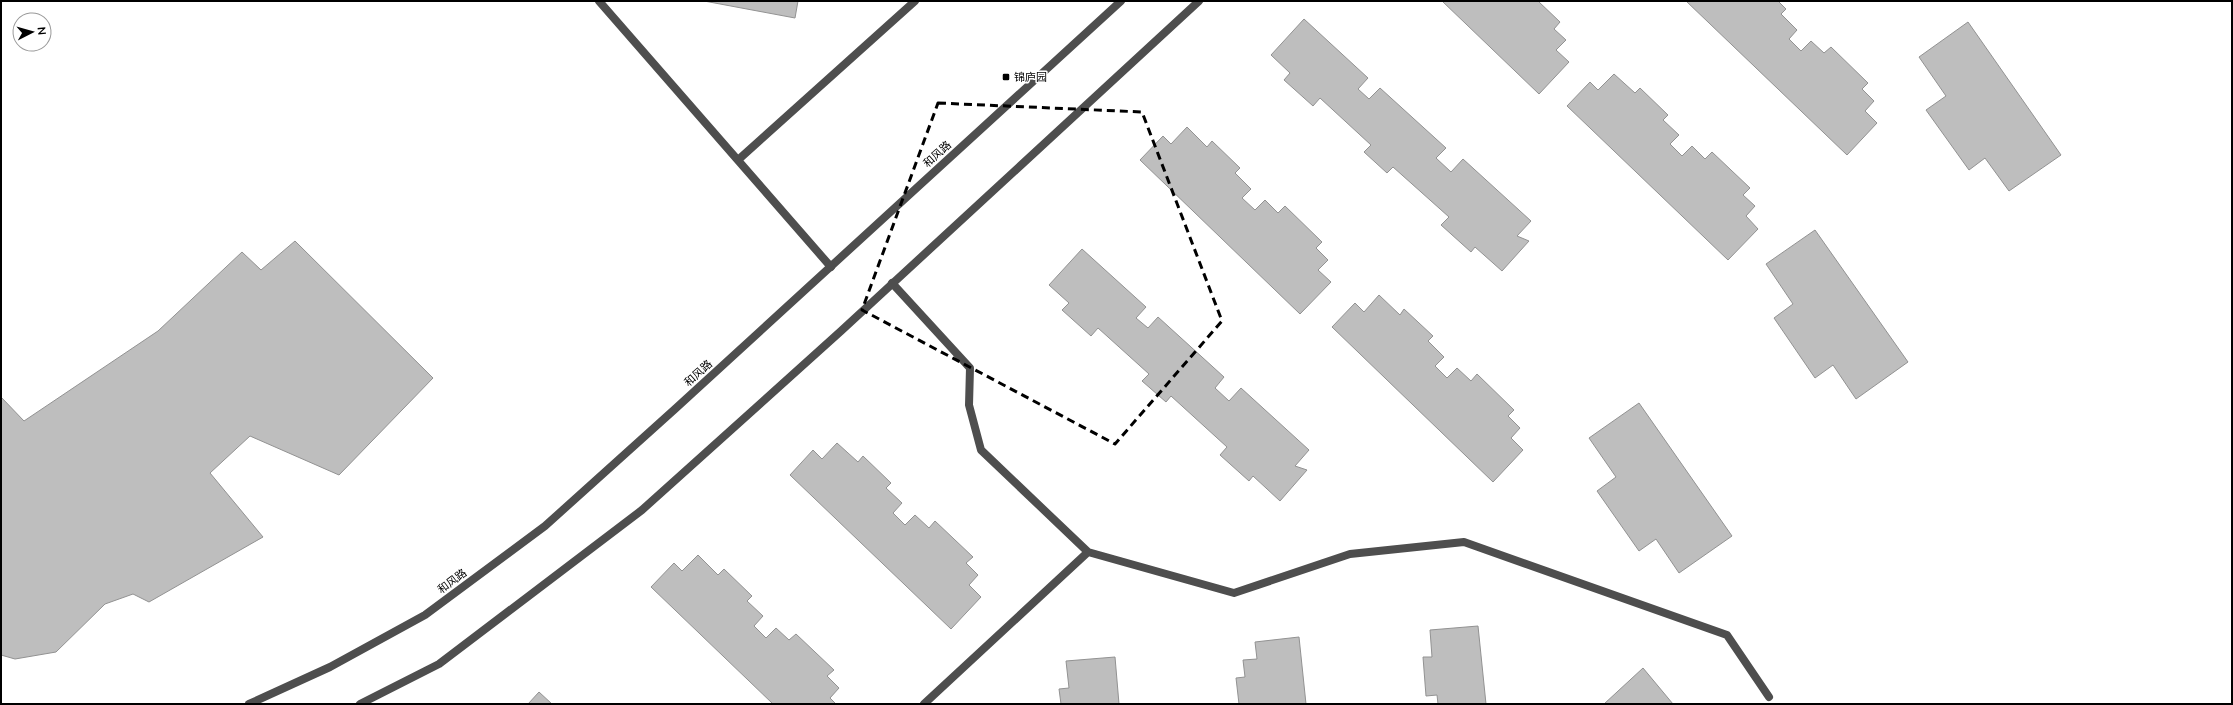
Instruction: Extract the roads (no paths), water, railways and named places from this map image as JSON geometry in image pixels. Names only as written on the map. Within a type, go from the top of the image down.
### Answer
[{"type":"street","points":[[599,1],[831,267]]},
{"type":"street","points":[[738,160],[915,1]]},
{"type":"street","name":"和风路","points":[[249,704],[330,667],[425,615],[545,526],[831,267],[1121,1]]},
{"type":"street","points":[[360,704],[439,664],[642,510],[1199,1]]},
{"type":"street","points":[[892,283],[970,368],[970,405],[981,450],[1088,552],[1234,593],[1350,554],[1464,542],[1727,635],[1769,697]]},
{"type":"street","points":[[924,704],[1088,552]]},
{"type":"place","name":"锦庐园","points":[[1006,77]]}]
